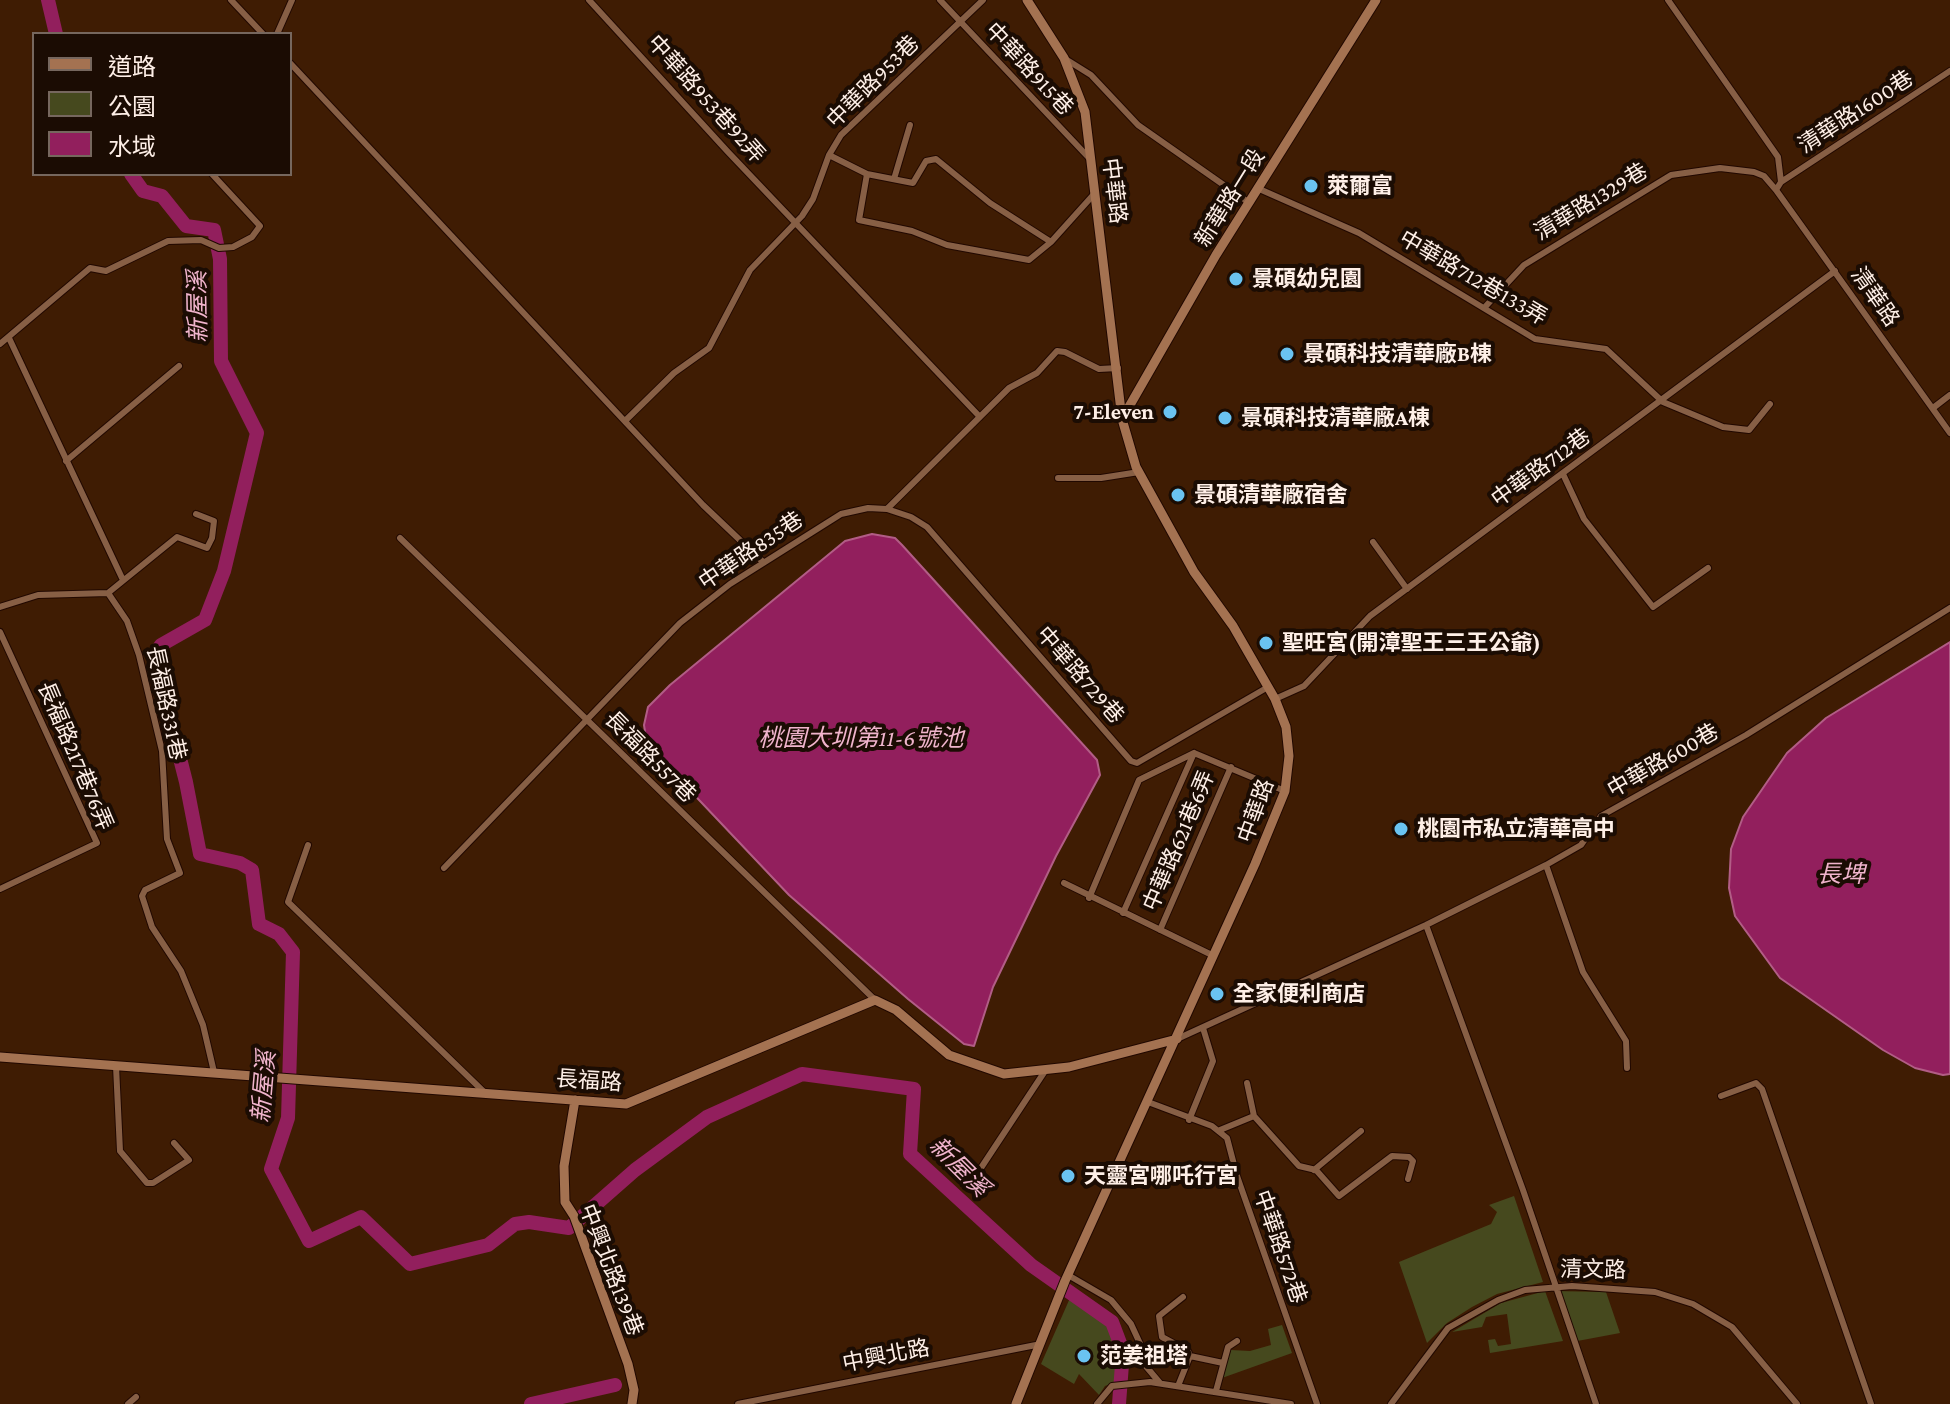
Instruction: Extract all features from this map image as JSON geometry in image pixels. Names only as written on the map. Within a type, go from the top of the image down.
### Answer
[{"type":"street","points":[[231,0],[261,32]]},
{"type":"street","points":[[278,32],[292,0]]},
{"type":"street","name":"中華路953巷92弄","points":[[589,0],[980,417]]},
{"type":"street","name":"中華路915巷","points":[[940,0],[1092,162]]},
{"type":"street","name":"中華路953巷","points":[[626,420],[674,373],[709,348],[750,270],[795,223],[813,199],[829,155],[841,135],[983,0]]},
{"type":"street","name":"中華路","points":[[1016,1404],[1066,1278],[1214,956],[1285,791],[1289,771],[1286,727],[1275,699],[1233,626],[1194,572],[1139,472],[1122,419],[1085,112],[1064,58],[1027,0]]},
{"type":"street","name":"新華路一段","points":[[1122,419],[1248,202],[1376,0]]},
{"type":"street","points":[[1668,0],[1778,157],[1781,182],[1776,190]]},
{"type":"street","points":[[1064,58],[1091,75],[1138,125],[1248,202]]},
{"type":"street","points":[[292,65],[703,505],[762,561]]},
{"type":"street","name":"清華路1600巷","points":[[1781,182],[1950,71]]},
{"type":"street","points":[[894,179],[910,125]]},
{"type":"street","points":[[829,155],[867,174],[913,183],[926,161],[936,159],[990,203],[1051,242]]},
{"type":"street","name":"清華路1329巷","points":[[1485,307],[1524,265],[1671,175],[1720,168],[1754,172],[1764,176],[1776,190]]},
{"type":"street","points":[[867,174],[859,220],[912,231],[947,245],[1029,260],[1051,242],[1096,192]]},
{"type":"street","points":[[0,344],[90,268],[106,271],[168,241],[201,240],[216,247],[233,247],[252,237],[260,226],[214,176]]},
{"type":"street","name":"中華路712巷133弄","points":[[1257,188],[1359,233],[1535,339],[1606,349],[1663,402]]},
{"type":"street","name":"清華路","points":[[1776,190],[1950,433]]},
{"type":"street","name":"中華路712巷","points":[[1275,699],[1304,686],[1370,616],[1663,402],[1835,271]]},
{"type":"street","points":[[9,338],[122,578]]},
{"type":"street","points":[[887,509],[1009,388],[1037,373],[1057,351],[1099,369],[1118,368]]},
{"type":"street","points":[[66,461],[179,366]]},
{"type":"street","points":[[1933,408],[1950,395]]},
{"type":"street","points":[[1663,402],[1723,427],[1749,430],[1770,404]]},
{"type":"street","points":[[1058,478],[1101,478],[1139,472]]},
{"type":"street","points":[[1563,474],[1584,519],[1653,607],[1708,568]]},
{"type":"street","name":"中華路835巷","points":[[444,868],[680,623],[762,561],[841,514],[887,509]]},
{"type":"street","name":"中華路729巷","points":[[887,509],[911,517],[927,527],[1131,761],[1137,763],[1268,687]]},
{"type":"street","points":[[0,607],[38,595],[108,593],[122,578],[177,537],[207,548],[214,521],[196,514]]},
{"type":"street","name":"長福路557巷","points":[[400,538],[875,1000]]},
{"type":"street","points":[[1373,542],[1407,589]]},
{"type":"street","name":"長福路331巷","points":[[108,593],[127,621],[139,655],[162,751],[167,839],[180,873],[145,890],[142,896],[152,927],[181,971],[214,1072]]},
{"type":"street","name":"中華路600巷","points":[[1177,1039],[1426,925],[1546,865],[1581,845],[1601,816],[1746,735],[1950,608]]},
{"type":"street","name":"長福路217巷76弄","points":[[0,632],[97,843],[0,889]]},
{"type":"street","points":[[1089,898],[1139,780],[1194,753],[1285,791]]},
{"type":"street","points":[[1123,913],[1194,753]]},
{"type":"street","name":"中華路621巷6弄","points":[[1160,930],[1231,767]]},
{"type":"street","points":[[308,845],[288,902],[483,1091]]},
{"type":"street","points":[[1546,865],[1583,972],[1626,1041],[1627,1068]]},
{"type":"street","points":[[1064,883],[1089,898],[1214,956]]},
{"type":"street","points":[[1426,925],[1596,1404]]},
{"type":"street","points":[[875,1000],[896,1010],[949,1055],[978,1068],[1004,1074],[1045,1071],[1177,1039]]},
{"type":"street","name":"長福路","points":[[0,1057],[483,1091],[605,1104],[635,1101],[875,1000]]},
{"type":"street","points":[[1189,1120],[1213,1061],[1203,1028]]},
{"type":"street","points":[[116,1066],[120,1151],[147,1183],[153,1183],[189,1160],[174,1143]]},
{"type":"street","points":[[973,1180],[1045,1071]]},
{"type":"street","points":[[1247,1083],[1254,1116],[1299,1166],[1314,1170],[1339,1196],[1392,1156],[1409,1157],[1413,1161],[1408,1179]]},
{"type":"street","points":[[1721,1096],[1756,1083],[1762,1089],[1871,1404]]},
{"type":"street","name":"中興北路139巷","points":[[575,1100],[563,1186],[565,1202],[574,1216],[632,1377],[632,1404]]},
{"type":"street","points":[[1148,1102],[1220,1130],[1254,1116]]},
{"type":"street","name":"中華路572巷","points":[[1220,1130],[1227,1138],[1246,1203],[1317,1404]]},
{"type":"street","points":[[1314,1170],[1361,1131]]},
{"type":"street","points":[[1066,1278],[1111,1300],[1131,1324],[1143,1350],[1144,1364],[1161,1384]]},
{"type":"street","name":"清文路","points":[[1391,1404],[1448,1328],[1498,1300],[1525,1290],[1557,1287],[1624,1287],[1655,1292],[1693,1304],[1732,1327],[1797,1404]]},
{"type":"street","points":[[1178,1386],[1190,1356],[1188,1351],[1162,1337],[1158,1323],[1166,1307],[1183,1297]]},
{"type":"street","points":[[1216,1391],[1228,1347],[1237,1341]]},
{"type":"street","name":"中興北路","points":[[738,1404],[1041,1344]]},
{"type":"street","points":[[1190,1356],[1223,1363]]},
{"type":"street","points":[[1097,1404],[1115,1386],[1142,1383],[1216,1391],[1291,1404]]},
{"type":"street","points":[[128,1404],[136,1397]]},
{"type":"green space","points":[[1514,1196],[1543,1282],[1497,1294],[1472,1307],[1447,1323],[1427,1343],[1399,1262],[1491,1224],[1497,1212],[1489,1205]]},
{"type":"green space","points":[[1545,1291],[1563,1341],[1490,1353],[1488,1340],[1495,1339],[1498,1346],[1511,1344],[1507,1314],[1486,1317],[1482,1327],[1452,1332],[1501,1303]]},
{"type":"green space","points":[[1554,1291],[1606,1292],[1620,1333],[1572,1342]]},
{"type":"green space","points":[[1070,1298],[1103,1317],[1119,1338],[1116,1382],[1105,1386],[1099,1395],[1079,1374],[1074,1384],[1041,1364]]},
{"type":"green space","points":[[1282,1325],[1292,1353],[1222,1378],[1231,1350],[1250,1351],[1271,1345],[1268,1329]]},
{"type":"water","name":"桃園大圳第11-6號池","points":[[872,534],[895,538],[902,545],[1097,760],[1100,775],[1056,856],[993,987],[974,1046],[964,1044],[908,999],[789,895],[647,745],[644,725],[648,707],[670,685],[845,541]]},
{"type":"water","name":"長埤","points":[[1950,642],[1950,1074],[1943,1075],[1915,1068],[1883,1050],[1780,978],[1735,916],[1729,888],[1731,849],[1743,817],[1787,753],[1826,718]]},
{"type":"waterway","name":"新屋溪","points":[[48,0],[56,32]]},
{"type":"waterway","name":"新屋溪","points":[[132,176],[143,191],[162,196],[186,226],[214,230],[220,259],[221,361],[257,433],[224,571],[205,620],[161,645],[154,656],[186,782],[200,854],[240,863],[252,870],[259,924],[279,934],[293,952],[288,1118],[271,1169],[309,1241],[361,1217],[410,1264],[488,1245],[515,1224],[529,1222],[569,1228],[635,1170],[707,1117],[802,1074],[914,1089],[910,1154],[1031,1265],[1112,1322],[1123,1351],[1119,1404]]},
{"type":"waterway","points":[[531,1404],[615,1385]]},
{"type":"place","name":"萊爾富","points":[[1311,186]]},
{"type":"place","name":"景碩幼兒園","points":[[1236,279]]},
{"type":"place","name":"景碩科技清華廠B棟","points":[[1287,354]]},
{"type":"place","name":"7-Eleven","points":[[1170,412]]},
{"type":"place","name":"景碩科技清華廠A棟","points":[[1225,418]]},
{"type":"place","name":"景碩清華廠宿舍","points":[[1178,495]]},
{"type":"place","name":"聖旺宮(開漳聖王三王公爺)","points":[[1266,643]]},
{"type":"place","name":"桃園市私立清華高中","points":[[1401,829]]},
{"type":"place","name":"全家便利商店","points":[[1217,994]]},
{"type":"place","name":"天靈宮哪吒行宮","points":[[1068,1176]]},
{"type":"place","name":"范姜祖塔","points":[[1084,1356]]}]
